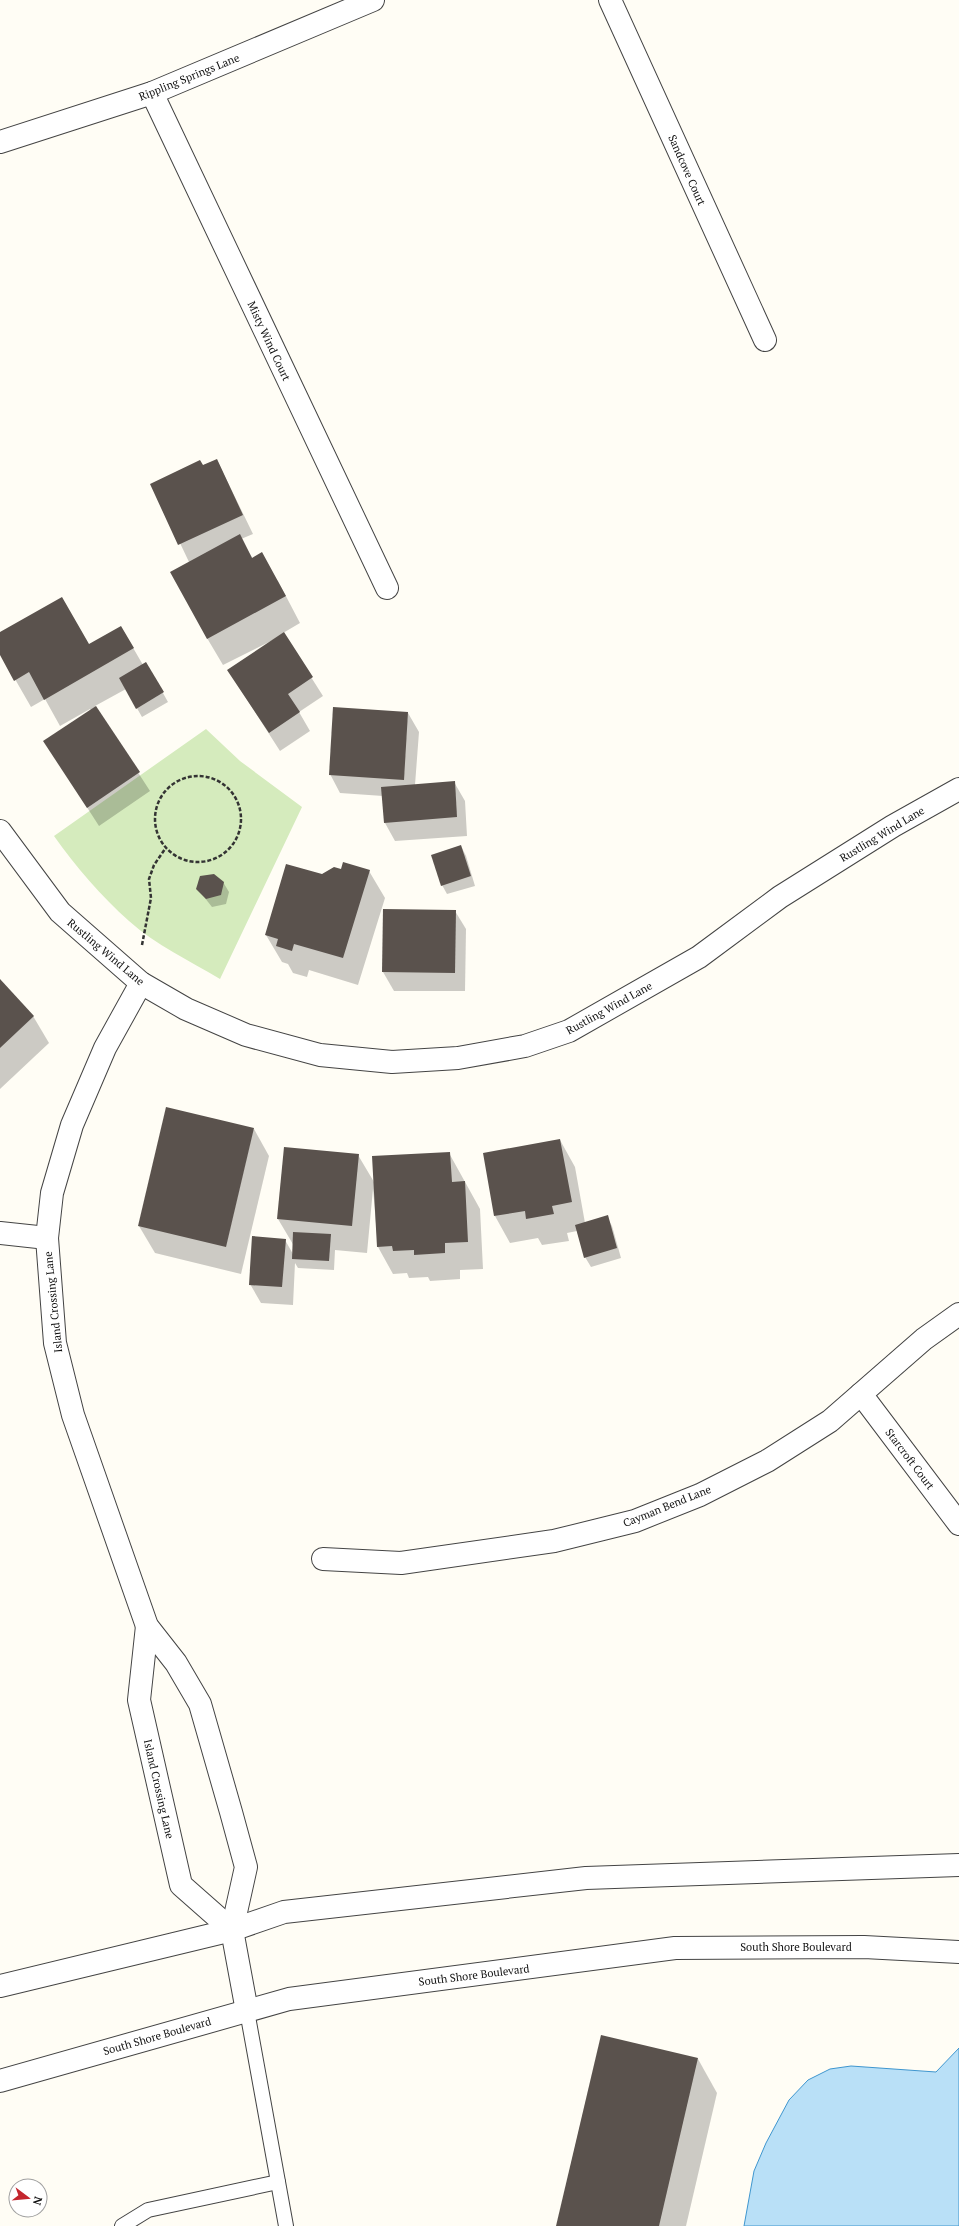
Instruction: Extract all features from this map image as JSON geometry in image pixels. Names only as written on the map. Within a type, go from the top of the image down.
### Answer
[{"type":"street","name":"Rippling Springs Lane","points":[[0,142],[152,93],[373,0]]},
{"type":"street","name":"Sandcove Court","points":[[610,0],[764,340]]},
{"type":"street","name":"Misty Wind Court","points":[[152,93],[387,588]]},
{"type":"street","name":"Rustling Wind Lane","points":[[0,831],[60,912],[141,983],[186,1008],[246,1035],[320,1055],[392,1062],[458,1058],[525,1046],[569,1031],[686,965],[780,897],[893,826],[959,789]]},
{"type":"street","name":"Island Crossing Lane","points":[[141,983],[105,1048],[72,1125],[52,1193],[47,1238],[55,1342],[72,1415],[147,1626],[176,1663],[200,1704],[231,1812],[246,1867],[232,1930],[247,2011]]},
{"type":"street","points":[[0,1233],[47,1238]]},
{"type":"street","name":"Cayman Bend Lane","points":[[323,1559],[401,1563],[554,1541],[635,1521],[700,1495],[767,1461],[830,1421],[924,1339],[959,1314]]},
{"type":"street","name":"Starcroft Court","points":[[861,1394],[959,1524]]},
{"type":"street","name":"Island Crossing Lane","points":[[147,1626],[139,1700],[182,1885],[232,1930]]},
{"type":"street","points":[[0,1986],[232,1930],[284,1912],[586,1878],[959,1865]]},
{"type":"street","name":"South Shore Boulevard","points":[[0,2081],[289,1999],[675,1948],[864,1947],[959,1952]]},
{"type":"lane","points":[[247,2011],[286,2226]]},
{"type":"lane","points":[[122,2226],[148,2210],[278,2182]]},
{"type":"path","points":[[205,776],[222,782],[235,795],[241,812],[241,830],[232,846],[219,858],[201,863],[183,860],[164,849],[155,824],[156,808],[162,794],[173,784],[187,777],[205,776]]},
{"type":"path","points":[[140,947],[144,943],[145,924],[151,898],[149,879],[154,865],[164,849]]},
{"type":"green space","points":[[206,729],[240,761],[302,807],[220,979],[139,930],[89,881],[54,836]]},
{"type":"water","points":[[959,2048],[959,2226],[744,2226],[754,2171],[766,2143],[789,2100],[808,2080],[830,2069],[851,2066],[936,2072]]},
{"type":"building","points":[[217,459],[243,515],[178,545],[150,484],[200,460],[203,465]]},
{"type":"building","points":[[240,534],[252,558],[262,552],[286,596],[207,639],[170,572]]},
{"type":"building","points":[[62,597],[89,644],[121,626],[134,648],[44,700],[29,672],[14,681],[0,655],[0,632]]},
{"type":"building","points":[[284,632],[313,677],[288,694],[300,712],[269,733],[227,670]]},
{"type":"building","points":[[146,662],[164,692],[136,709],[119,678]]},
{"type":"building","points":[[96,706],[140,772],[87,808],[43,741]]},
{"type":"building","points":[[333,707],[408,712],[404,780],[329,775]]},
{"type":"building","points":[[455,781],[457,817],[384,823],[381,787]]},
{"type":"building","points":[[461,845],[471,876],[441,886],[431,855]]},
{"type":"building","points":[[343,862],[370,870],[343,958],[294,944],[292,951],[276,946],[278,939],[265,935],[286,864],[322,874],[334,867],[341,869]]},
{"type":"building","points":[[214,874],[224,882],[221,895],[206,899],[196,889],[200,876]]},
{"type":"building","points":[[383,909],[456,910],[455,973],[382,972]]},
{"type":"building","points":[[0,979],[34,1016],[0,1048]]},
{"type":"building","points":[[166,1107],[254,1128],[226,1247],[138,1226]]},
{"type":"building","points":[[560,1139],[572,1202],[552,1206],[554,1214],[526,1219],[525,1211],[494,1216],[483,1153]]},
{"type":"building","points":[[284,1147],[359,1154],[352,1226],[277,1219]]},
{"type":"building","points":[[450,1152],[452,1182],[465,1181],[468,1242],[445,1243],[445,1253],[414,1255],[414,1250],[393,1251],[392,1246],[377,1247],[372,1156]]},
{"type":"building","points":[[608,1215],[617,1248],[584,1258],[575,1225]]},
{"type":"building","points":[[293,1232],[331,1234],[329,1261],[292,1259]]},
{"type":"building","points":[[252,1236],[286,1239],[282,1287],[249,1285]]},
{"type":"building","points":[[601,2035],[698,2058],[659,2226],[556,2226]]}]
